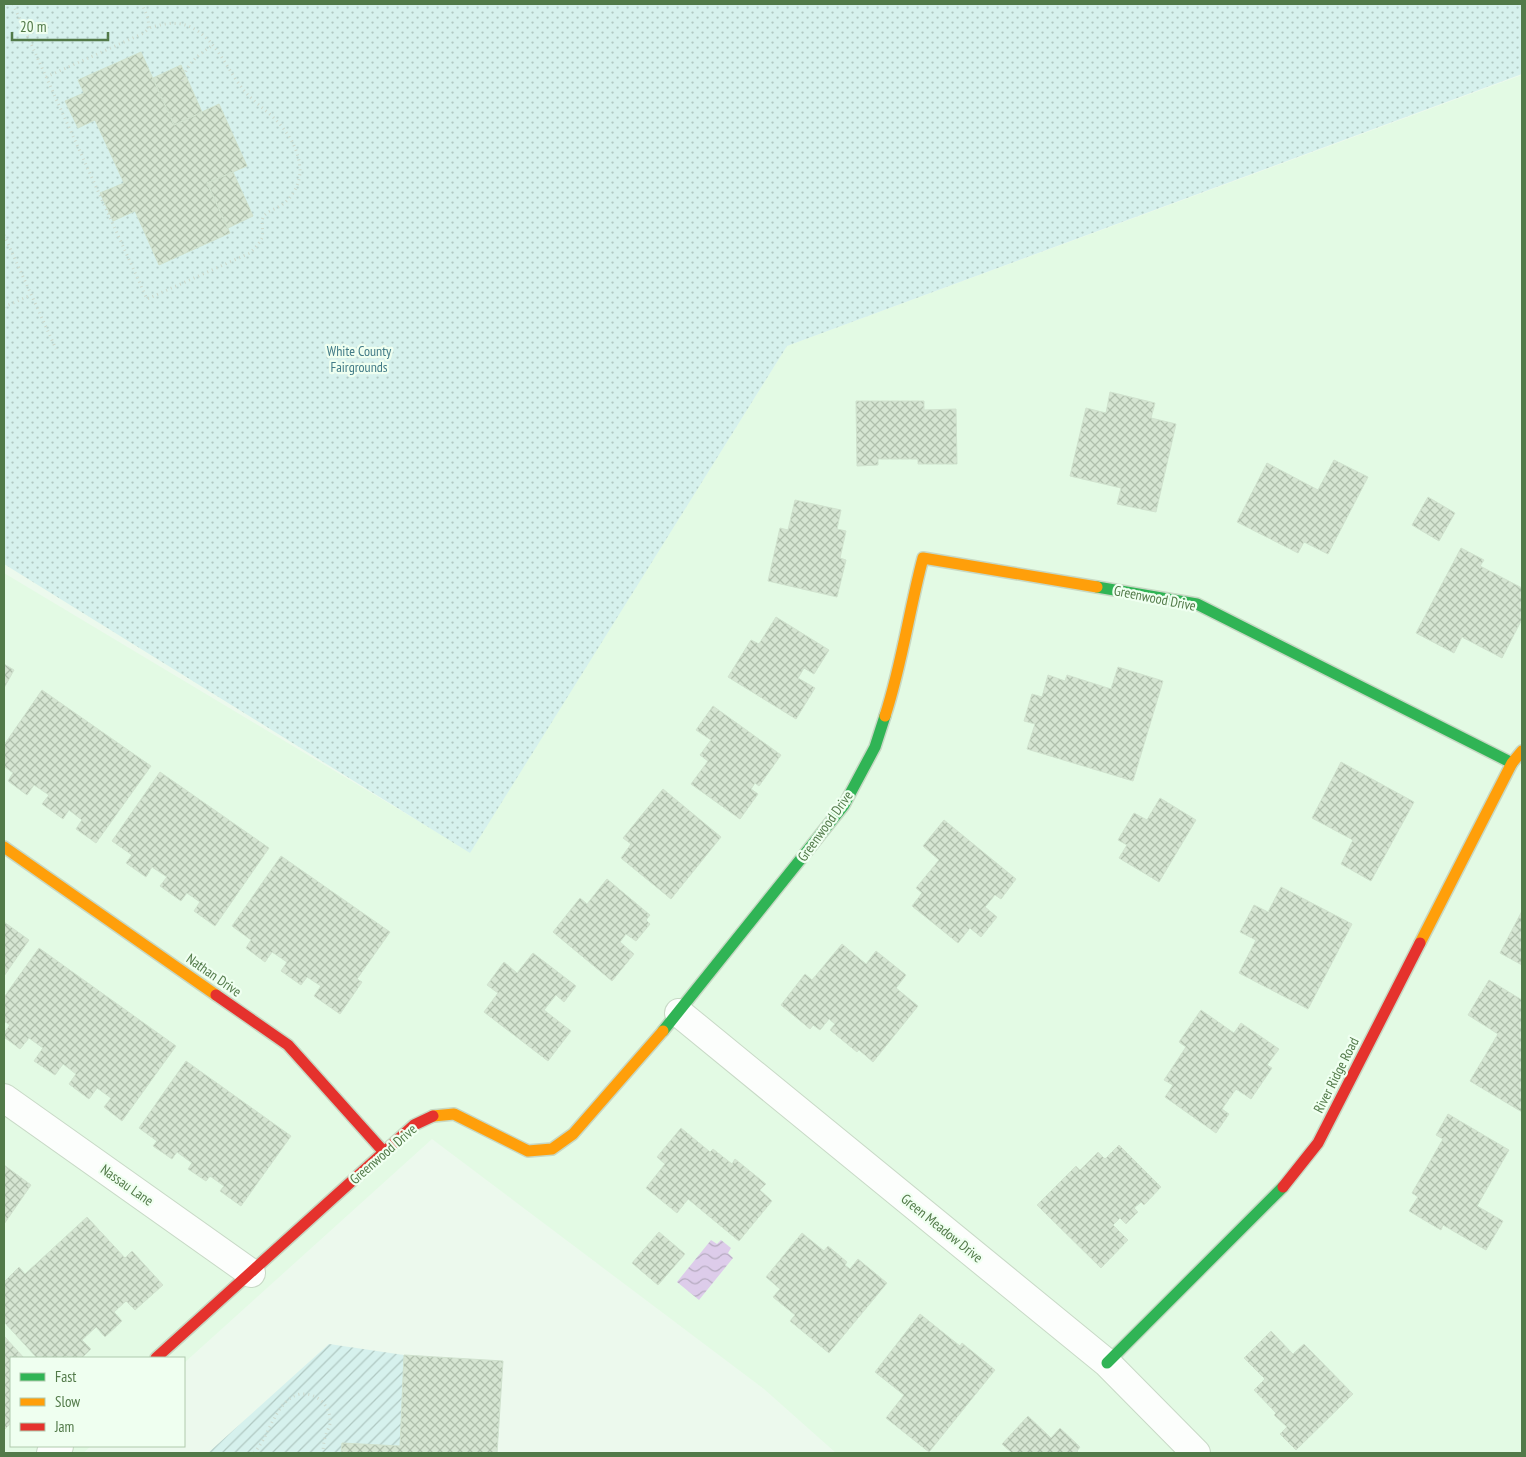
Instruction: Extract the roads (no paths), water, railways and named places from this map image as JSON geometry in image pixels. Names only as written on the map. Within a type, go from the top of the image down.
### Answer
[{"type":"street","name":"Greenwood Drive","points":[[157,1357],[414,1125],[433,1116],[454,1114],[528,1151],[552,1148],[573,1134],[679,1013],[844,805],[876,746],[892,696],[914,591],[923,558],[1197,604],[1512,763]]},
{"type":"street","name":"River Ridge Road","points":[[1107,1363],[1284,1186],[1318,1143],[1512,763],[1522,751]]},
{"type":"street","name":"Nathan Drive","points":[[4,846],[288,1045],[384,1152]]},
{"type":"street","name":"Green Meadow Drive","points":[[679,1013],[1107,1363],[1196,1453]]},
{"type":"street","name":"Nassau Lane","points":[[4,1098],[251,1273]]},
{"type":"water","points":[[711,1240],[717,1244],[721,1240],[731,1248],[728,1253],[733,1258],[699,1300],[677,1282]]},
{"type":"park label","name":"White County Fairgrounds","points":[[359,360]]}]
